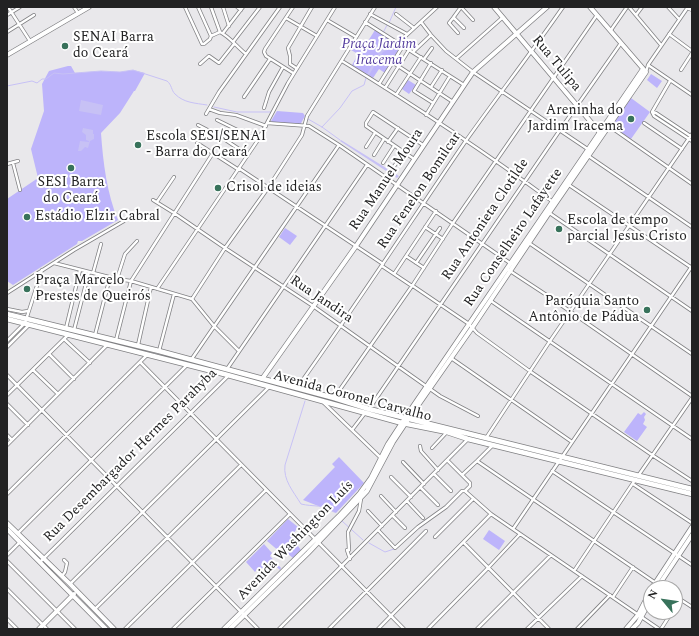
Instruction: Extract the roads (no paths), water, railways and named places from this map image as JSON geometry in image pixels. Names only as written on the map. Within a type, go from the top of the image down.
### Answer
[{"type":"main road","name":"Avenida Coronel Carvalho","points":[[7,314],[27,322],[68,334],[148,354],[189,362],[315,396],[334,398],[403,423],[447,432],[492,445],[560,459]]},
{"type":"main road","name":"Avenida Coronel Carvalho","points":[[7,319],[70,329],[159,351],[189,362]]},
{"type":"main road","name":"Avenida Coronel Carvalho","points":[[226,372],[262,379],[270,384]]},
{"type":"main road","name":"Avenida Coronel Carvalho","points":[[315,396],[322,401],[407,418],[692,494]]},
{"type":"main road","name":"Avenida Coronel Carvalho","points":[[636,480],[692,489]]},
{"type":"street","points":[[8,7],[30,41]]},
{"type":"street","points":[[7,15],[20,7]]},
{"type":"street","points":[[74,7],[78,14]]},
{"type":"street","points":[[7,55],[89,7]]},
{"type":"street","points":[[184,7],[200,42],[204,44],[210,39],[211,36],[220,32],[246,54]]},
{"type":"street","points":[[198,7],[211,36]]},
{"type":"street","points":[[211,7],[220,32]]},
{"type":"street","points":[[223,7],[229,26]]},
{"type":"street","points":[[223,33],[242,8],[237,7]]},
{"type":"street","points":[[200,64],[208,56],[219,63],[260,7]]},
{"type":"street","points":[[206,114],[208,108],[280,7]]},
{"type":"street","points":[[293,7],[264,49],[266,56],[293,73]]},
{"type":"street","points":[[296,68],[290,64],[288,48],[312,7]]},
{"type":"street","points":[[157,289],[258,140],[293,73],[335,7]]},
{"type":"street","points":[[192,299],[225,248],[268,188],[302,135],[306,117],[375,7]]},
{"type":"street","points":[[398,43],[437,7]]},
{"type":"street","points":[[458,33],[449,22],[454,18],[461,7],[473,20]]},
{"type":"street","name":"Rua Tulipa","points":[[494,7],[601,134]]},
{"type":"street","name":"Rua Manuel Moura","points":[[262,379],[356,246],[396,184],[473,72],[547,7]]},
{"type":"street","name":"Rua Fenelon Bomilcar","points":[[297,391],[501,91],[532,52],[563,7]]},
{"type":"street","points":[[590,7],[621,43],[646,68],[670,80],[692,95]]},
{"type":"street","points":[[611,30],[628,7],[661,45]]},
{"type":"street","points":[[636,15],[642,7]]},
{"type":"street","points":[[668,7],[679,19]]},
{"type":"street","points":[[687,7],[692,10]]},
{"type":"street","name":"Rua Conselheiro Lafayette","points":[[508,270],[510,263],[588,153],[687,7]]},
{"type":"street","points":[[370,14],[407,34]]},
{"type":"street","points":[[396,14],[414,28]]},
{"type":"street","points":[[7,32],[34,15]]},
{"type":"street","points":[[334,398],[412,286],[453,223],[598,15]]},
{"type":"street","points":[[286,18],[317,36]]},
{"type":"street","points":[[454,18],[464,28]]},
{"type":"street","points":[[457,58],[502,18]]},
{"type":"street","points":[[327,20],[356,38]]},
{"type":"street","points":[[366,22],[464,85]]},
{"type":"street","points":[[421,22],[446,51],[457,58],[473,72],[560,130],[588,153],[649,198],[692,227]]},
{"type":"street","points":[[669,34],[692,52],[680,70]]},
{"type":"street","points":[[413,52],[431,35]]},
{"type":"street","name":"Rua Antonieta Clotilde","points":[[352,430],[399,365],[621,43]]},
{"type":"street","points":[[379,84],[403,46]]},
{"type":"street","points":[[424,59],[432,48]]},
{"type":"street","points":[[385,88],[409,50]]},
{"type":"street","points":[[396,95],[421,56]]},
{"type":"street","points":[[244,97],[270,59]]},
{"type":"street","points":[[342,61],[396,95],[554,202]]},
{"type":"street","points":[[392,62],[453,102]]},
{"type":"street","points":[[431,63],[414,91],[433,104]]},
{"type":"street","points":[[264,108],[269,92],[283,67]]},
{"type":"street","points":[[431,87],[442,70]]},
{"type":"street","points":[[426,115],[450,76]]},
{"type":"street","points":[[670,80],[652,112],[656,113],[691,137],[692,141]]},
{"type":"street","points":[[208,108],[220,113],[236,115],[267,124],[305,125],[312,127],[339,144],[367,165],[510,263]]},
{"type":"street","points":[[414,159],[366,127],[366,123],[373,112],[424,145]]},
{"type":"street","points":[[217,120],[258,140]]},
{"type":"street","points":[[644,124],[682,149]]},
{"type":"street","points":[[198,125],[221,137],[248,155]]},
{"type":"street","points":[[607,125],[692,184]]},
{"type":"street","points":[[388,142],[398,128]]},
{"type":"street","points":[[366,147],[375,133]]},
{"type":"street","points":[[486,438],[531,372],[550,341],[691,137]]},
{"type":"street","points":[[374,155],[384,139]]},
{"type":"street","points":[[197,143],[356,246],[394,274],[441,304],[477,333],[531,372],[692,481]]},
{"type":"street","points":[[18,533],[189,362],[339,144]]},
{"type":"street","points":[[383,163],[394,146]]},
{"type":"street","points":[[116,340],[131,281],[213,153]]},
{"type":"street","points":[[392,169],[404,153]]},
{"type":"street","name":"Rua Conselheiro Lafayette","points":[[554,202],[568,184],[588,153]]},
{"type":"street","points":[[7,164],[18,161]]},
{"type":"street","points":[[13,163],[20,190]]},
{"type":"street","name":"Rua Desembargador Hermes Parahyba","points":[[41,560],[227,377],[226,372],[239,351],[367,165]]},
{"type":"street","points":[[157,202],[174,177]]},
{"type":"street","points":[[513,529],[692,267],[568,184]]},
{"type":"street","name":"Rua Jandira","points":[[153,200],[314,306],[399,365],[440,396],[478,416]]},
{"type":"street","points":[[394,274],[436,211]]},
{"type":"street","points":[[547,212],[692,311]]},
{"type":"street","name":"Rua Conselheiro Lafayette","points":[[403,423],[508,270],[529,242],[547,212]]},
{"type":"street","points":[[7,293],[74,250],[124,222]]},
{"type":"street","points":[[425,227],[443,239]]},
{"type":"street","points":[[416,263],[440,228]]},
{"type":"street","points":[[117,279],[125,254],[137,241]]},
{"type":"street","points":[[529,242],[692,354]]},
{"type":"street","points":[[93,273],[101,244]]},
{"type":"street","points":[[406,256],[424,268]]},
{"type":"street","points":[[54,263],[117,279],[131,281],[192,299],[214,326],[239,351]]},
{"type":"street","points":[[7,347],[27,322],[28,310],[42,270]]},
{"type":"street","points":[[70,329],[80,270]]},
{"type":"street","points":[[508,270],[632,354],[692,397],[574,571]]},
{"type":"street","points":[[7,395],[68,334],[89,272]]},
{"type":"street","points":[[95,336],[110,277]]},
{"type":"street","points":[[138,346],[151,287]]},
{"type":"street","points":[[159,351],[174,294]]},
{"type":"street","points":[[488,299],[692,439]]},
{"type":"street","points":[[7,309],[22,312],[28,310]]},
{"type":"street","points":[[7,341],[27,322]]},
{"type":"street","points":[[64,339],[90,363]]},
{"type":"street","points":[[7,445],[108,344]]},
{"type":"street","points":[[49,354],[74,379]]},
{"type":"street","points":[[7,494],[148,354]]},
{"type":"street","points":[[449,357],[572,442]]},
{"type":"street","points":[[140,362],[404,629]]},
{"type":"street","points":[[33,370],[58,394]]},
{"type":"street","points":[[7,375],[258,629]]},
{"type":"street","points":[[70,584],[270,384]]},
{"type":"street","points":[[322,401],[382,460]]},
{"type":"street","points":[[7,404],[28,425]]},
{"type":"street","name":"Avenida Washington Luís","points":[[230,629],[243,614],[338,519],[367,484],[403,423]]},
{"type":"street","points":[[432,448],[447,432]]},
{"type":"street","points":[[7,435],[12,440]]},
{"type":"street","points":[[279,629],[448,461],[468,439]]},
{"type":"street","points":[[462,475],[492,445]]},
{"type":"street","points":[[420,446],[421,451],[438,470]]},
{"type":"street","name":"Avenida Washington Luís","points":[[338,519],[367,491],[374,480],[382,460]]},
{"type":"street","points":[[378,530],[395,548],[418,527],[446,507],[462,491],[465,491],[470,484],[448,461]]},
{"type":"street","points":[[477,461],[650,580]]},
{"type":"street","points":[[403,462],[424,484]]},
{"type":"street","points":[[95,609],[242,465]]},
{"type":"street","points":[[552,471],[692,565]]},
{"type":"street","points":[[434,474],[451,491]]},
{"type":"street","points":[[390,477],[411,497]]},
{"type":"street","points":[[636,480],[692,523]]},
{"type":"street","points":[[421,488],[438,505]]},
{"type":"street","points":[[125,629],[266,490]]},
{"type":"street","points":[[465,491],[491,514],[660,629],[666,620]]},
{"type":"street","points":[[381,496],[396,512]]},
{"type":"street","points":[[350,559],[347,550],[349,550],[348,532],[359,511],[360,498]]},
{"type":"street","points":[[435,537],[473,499]]},
{"type":"street","points":[[407,501],[424,518]]},
{"type":"street","points":[[368,511],[382,526]]},
{"type":"street","points":[[173,629],[290,514]]},
{"type":"street","points":[[378,629],[491,514]]},
{"type":"street","points":[[393,516],[405,528]]},
{"type":"street","points":[[7,526],[18,533],[73,595],[106,629]]},
{"type":"street","points":[[7,526],[20,542],[62,576],[114,629]]},
{"type":"street","points":[[660,580],[692,527]]},
{"type":"street","points":[[329,629],[426,531]]},
{"type":"street","points":[[428,629],[520,534]]},
{"type":"street","points":[[677,554],[692,535]]},
{"type":"street","points":[[7,555],[20,542]]},
{"type":"street","points":[[464,543],[549,629]]},
{"type":"street","points":[[477,629],[551,555]]},
{"type":"street","points":[[62,576],[68,563],[64,560]]},
{"type":"street","points":[[7,561],[75,629]]},
{"type":"street","points":[[577,629],[611,596],[633,567]]},
{"type":"street","points":[[527,629],[582,576]]},
{"type":"street","points":[[7,589],[47,629]]},
{"type":"street","points":[[39,629],[77,591]]},
{"type":"street","points":[[683,601],[692,607]]},
{"type":"street","points":[[626,629],[640,616],[643,609]]},
{"type":"street","points":[[632,629],[643,611]]},
{"type":"street","name":"Avenida Washington Luís","points":[[224,629],[243,614]]},
{"type":"street","points":[[7,619],[17,629]]},
{"type":"waterway","points":[[389,23],[396,7]]},
{"type":"waterway","points":[[383,33],[387,25]]},
{"type":"waterway","points":[[7,86],[32,81],[37,83],[54,73],[63,74],[101,71],[120,72],[133,70],[167,81],[178,97],[182,99],[207,105]]},
{"type":"waterway","points":[[322,127],[340,108],[352,91],[364,85],[366,78]]},
{"type":"waterway","points":[[214,107],[237,112],[271,112]]},
{"type":"waterway","points":[[308,119],[340,140]]},
{"type":"waterway","points":[[305,401],[285,465],[287,481],[301,504],[322,507],[330,509],[334,512]]},
{"type":"waterway","points":[[342,521],[363,540]]},
{"type":"waterway","points":[[369,543],[385,552],[394,549]]},
{"type":"place","name":"SENAI Barra do Ceará","points":[[65,46]]},
{"type":"place","name":"Areninha do Jardim Iracema","points":[[631,119]]},
{"type":"place","name":"Escola SESI/SENAI - Barra do Ceará","points":[[138,145]]},
{"type":"place","name":"SESI Barra do Ceará","points":[[71,168]]},
{"type":"place","name":"Crisol de ideias","points":[[218,188]]},
{"type":"place","name":"Estádio Elzir Cabral","points":[[27,217]]},
{"type":"place","name":"Escola de tempo parcial Jesus Cristo","points":[[559,229]]},
{"type":"place","name":"Praça Marcelo Prestes de Queirós","points":[[27,289]]},
{"type":"place","name":"Paróquia Santo Antônio de Pádua","points":[[647,310]]},
{"type":"park label","name":"Praça Jardim Iracema","points":[[379,54]]}]
